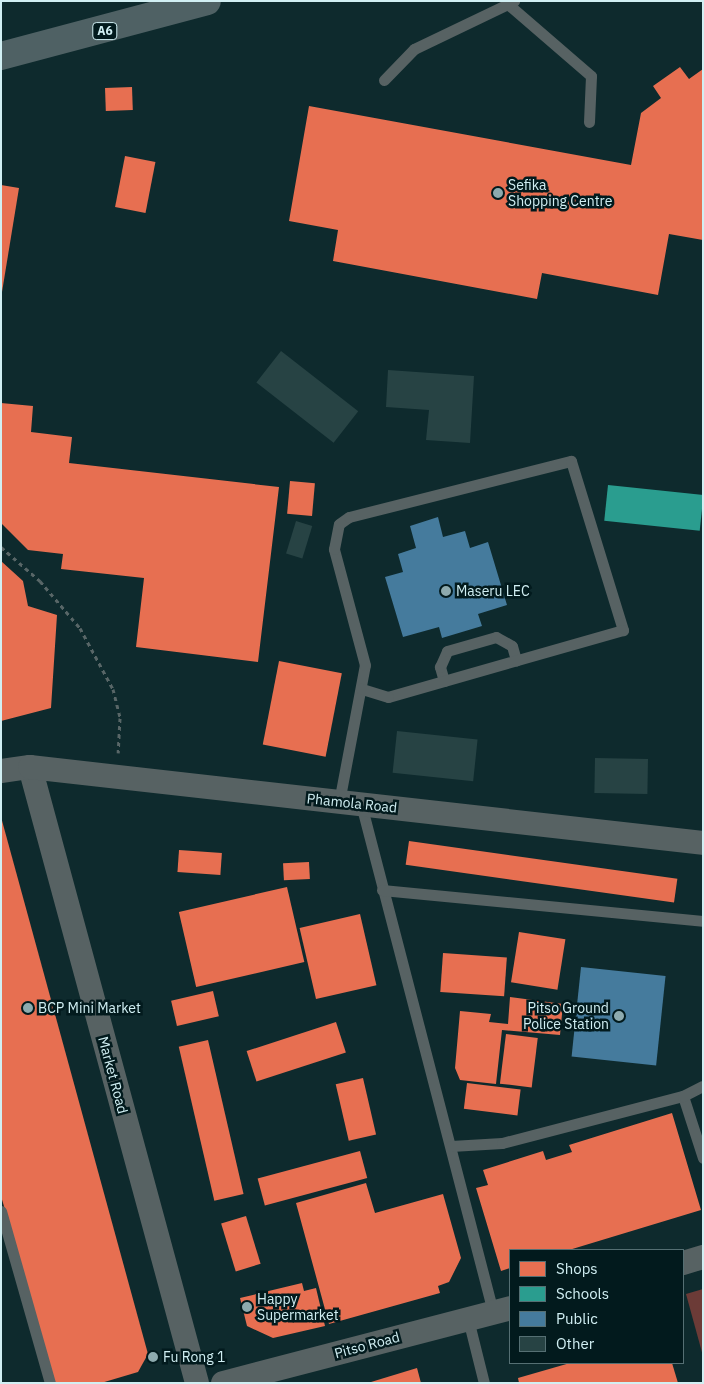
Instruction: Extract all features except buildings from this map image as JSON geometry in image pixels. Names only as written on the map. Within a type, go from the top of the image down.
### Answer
[{"type":"main road","name":"A6","points":[[1,56],[207,1]]},
{"type":"street","name":"Phamola Road","points":[[1,771],[30,767],[703,843]]},
{"type":"street","name":"Market Road","points":[[30,767],[197,1383]]},
{"type":"street","points":[[684,1263],[703,1257]]},
{"type":"street","name":"Pitso Road","points":[[223,1383],[502,1310]]},
{"type":"lane","points":[[384,80],[414,49],[512,4],[590,76],[589,122]]},
{"type":"lane","points":[[361,689],[388,697],[623,630],[571,461],[349,517],[339,524],[334,549],[363,651],[350,803],[382,890],[451,1146],[502,1310]]},
{"type":"lane","points":[[444,682],[440,668],[447,651],[496,637],[512,646],[516,660]]},
{"type":"lane","points":[[382,890],[703,921]]},
{"type":"lane","points":[[451,1146],[502,1143],[683,1096],[703,1086]]},
{"type":"lane","points":[[683,1096],[703,1158]]},
{"type":"lane","points":[[1,1211],[50,1383]]},
{"type":"lane","points":[[468,1319],[484,1383]]},
{"type":"path","points":[[1,547],[40,581],[80,628],[113,689],[120,718],[117,777]]},
{"type":"shaded area","points":[[703,1289],[703,1356],[686,1294]]},
{"type":"place","name":"Sefika Shopping Centre","points":[[498,193]]},
{"type":"place","name":"Maseru LEC","points":[[446,591]]},
{"type":"place","name":"BCP Mini Market","points":[[28,1008]]},
{"type":"place","name":"Pitso Ground Police Station","points":[[619,1016]]},
{"type":"place","name":"Happy Supermarket","points":[[247,1307]]},
{"type":"place","name":"Fu Rong 1","points":[[153,1357]]}]
